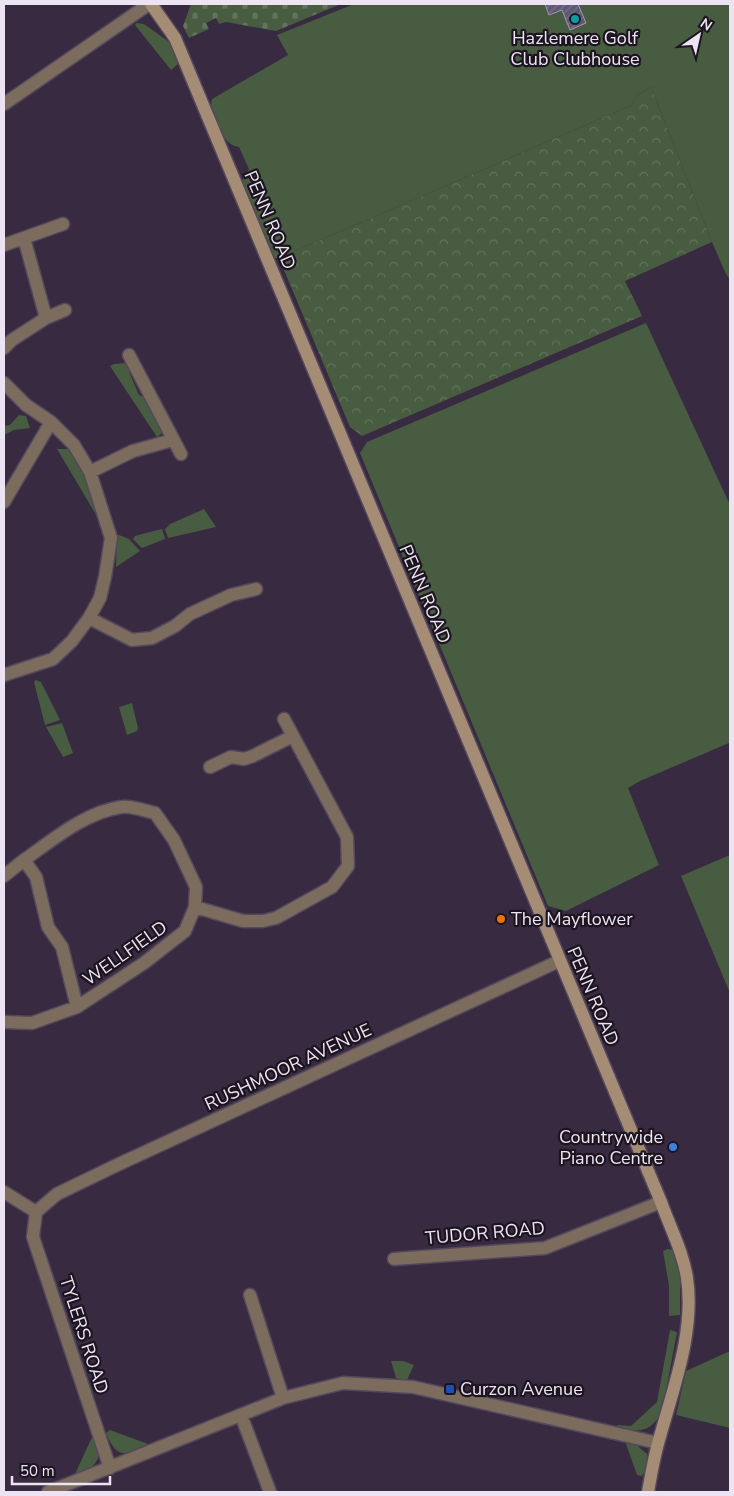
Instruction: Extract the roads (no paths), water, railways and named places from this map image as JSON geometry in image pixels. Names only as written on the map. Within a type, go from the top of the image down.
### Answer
[{"type":"main road","name":"PENN ROAD","points":[[150,4],[175,38],[661,1202],[683,1260],[687,1280],[687,1329],[658,1443],[648,1492]]},
{"type":"street","points":[[4,104],[150,4]]},
{"type":"street","points":[[4,245],[63,224]]},
{"type":"street","points":[[24,238],[46,318]]},
{"type":"street","points":[[4,348],[12,340],[46,318],[66,310]]},
{"type":"street","points":[[129,355],[181,454]]},
{"type":"street","points":[[4,383],[26,405],[51,422],[74,444],[90,472],[111,538],[100,598],[89,618],[72,640],[53,659],[4,674]]},
{"type":"street","points":[[4,502],[51,422]]},
{"type":"street","points":[[90,472],[133,450],[173,440]]},
{"type":"street","points":[[89,618],[132,640],[152,638],[176,626],[190,614],[231,595],[256,589]]},
{"type":"street","points":[[195,907],[243,921],[263,922],[276,918],[332,887],[348,866],[346,837],[284,719]]},
{"type":"street","points":[[210,767],[231,757],[244,759],[253,756],[293,736]]},
{"type":"street","name":"WELLFIELD","points":[[4,876],[70,827],[87,818],[123,806],[155,813],[174,840],[196,887],[195,907],[185,931],[144,963],[77,1007],[32,1023],[4,1022]]},
{"type":"street","name":"WELLFIELD","points":[[24,860],[36,877],[48,927],[62,947],[77,1007]]},
{"type":"street","name":"RUSHMOOR AVENUE","points":[[36,1212],[57,1194],[100,1173],[559,961]]},
{"type":"street","points":[[4,1192],[36,1212]]},
{"type":"street","name":"TUDOR ROAD","points":[[394,1259],[545,1248],[661,1202]]},
{"type":"street","name":"TYLERS ROAD","points":[[36,1212],[33,1237],[110,1468]]},
{"type":"street","points":[[250,1295],[283,1398]]},
{"type":"street","points":[[48,1492],[283,1398],[343,1383],[413,1387],[658,1443]]},
{"type":"street","points":[[241,1415],[270,1492]]},
{"type":"place","name":"Hazlemere Golf Club Clubhouse","points":[[575,19]]},
{"type":"place","name":"The Mayflower","points":[[501,919]]},
{"type":"place","name":"Countrywide Piano Centre","points":[[673,1147]]},
{"type":"place","name":"Curzon Avenue","points":[[450,1389]]}]
